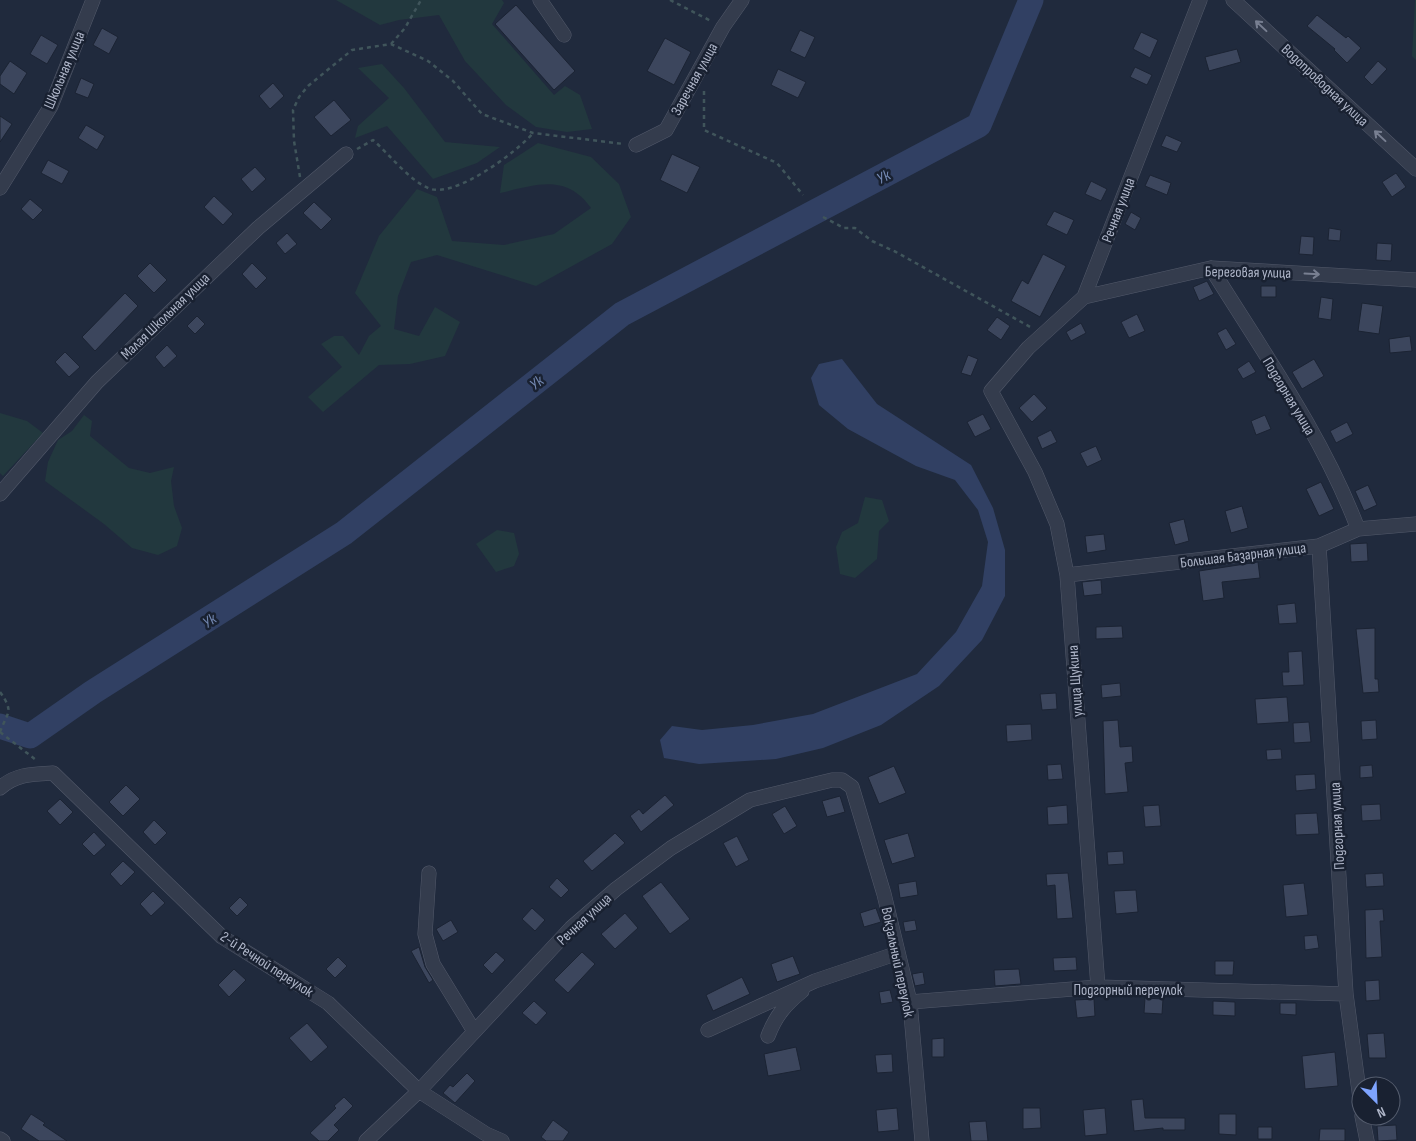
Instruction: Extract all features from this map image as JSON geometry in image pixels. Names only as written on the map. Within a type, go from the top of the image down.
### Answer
[{"type":"street","name":"Школьная улица","points":[[0,188],[51,106],[93,0]]},
{"type":"street","points":[[540,0],[564,35]]},
{"type":"street","name":"Заречная улица","points":[[636,144],[666,130],[723,27],[742,0]]},
{"type":"street","name":"Речная улица","points":[[992,390],[1043,334],[1084,297],[1200,0]]},
{"type":"street","name":"Водопроводная улица","points":[[1233,0],[1416,169]]},
{"type":"street","name":"Малая Школьная улица","points":[[0,494],[96,382],[198,283],[346,154]]},
{"type":"street","name":"Береговая улица","points":[[1084,297],[1211,268],[1416,280]]},
{"type":"street","name":"Подгорная улица","points":[[1211,268],[1294,403],[1339,482],[1358,529]]},
{"type":"street","name":"улица Щукина","points":[[992,390],[1036,472],[1054,516],[1067,576],[1098,988]]},
{"type":"street","name":"Большая Базарная улица","points":[[1067,576],[1319,546],[1358,529],[1416,524]]},
{"type":"street","name":"Подгорная улица","points":[[1319,546],[1346,994],[1357,1076]]},
{"type":"street","points":[[0,788],[8,781],[22,775],[53,773]]},
{"type":"street","name":"2-й Речной переулок","points":[[53,773],[222,937],[328,1003],[419,1090],[486,1134],[502,1141]]},
{"type":"street","name":"Речная улица","points":[[366,1141],[419,1090],[571,928],[616,889],[671,848],[750,800],[832,780],[842,780],[852,787]]},
{"type":"street","name":"Вокзальный переулок","points":[[852,787],[884,894],[910,1002],[922,1141]]},
{"type":"street","points":[[429,873],[424,934],[432,964],[474,1031]]},
{"type":"street","points":[[708,1030],[815,981],[898,953]]},
{"type":"street","points":[[768,1036],[774,1019],[782,1008],[815,981]]},
{"type":"street","name":"Подгорный переулок","points":[[910,1002],[1098,988],[1346,994]]},
{"type":"street","points":[[1364,1126],[1367,1141]]},
{"type":"path","points":[[391,44],[405,28],[421,0]]},
{"type":"path","points":[[670,0],[723,27]]},
{"type":"path","points":[[303,190],[294,140],[294,110],[308,86],[352,50],[391,44],[428,61],[453,81],[482,114],[533,133],[636,144]]},
{"type":"path","points":[[704,86],[704,130],[777,163],[803,195]]},
{"type":"path","points":[[346,154],[373,140],[419,183],[429,189],[438,190],[463,183],[486,171],[521,147],[533,133]]},
{"type":"path","points":[[823,218],[844,228],[855,228],[872,241],[896,252],[1043,334]]},
{"type":"path","points":[[0,692],[9,704],[10,712],[0,731],[53,773]]},
{"type":"green space","points":[[336,0],[502,0],[504,3],[492,24],[554,95],[565,86],[580,95],[592,129],[567,132],[536,127],[506,105],[465,61],[439,15],[399,20],[380,25]]},
{"type":"green space","points":[[1416,0],[1416,60],[1412,56]]},
{"type":"green space","points":[[382,64],[404,88],[445,142],[500,147],[477,163],[433,179],[387,126],[355,138],[358,126],[389,98],[358,68]]},
{"type":"green space","points":[[538,143],[591,157],[619,184],[631,217],[612,244],[536,286],[437,255],[411,262],[398,296],[394,329],[419,336],[435,307],[460,322],[445,356],[410,364],[379,365],[323,412],[308,397],[342,367],[321,344],[334,336],[343,336],[359,355],[369,336],[381,326],[355,293],[379,236],[417,189],[437,197],[452,241],[504,245],[554,234],[591,208],[571,190],[550,184],[500,193],[504,165]]},
{"type":"green space","points":[[0,413],[27,421],[43,433],[3,476],[0,473]]},
{"type":"green space","points":[[84,415],[92,421],[90,436],[129,468],[150,473],[174,467],[171,481],[174,506],[182,528],[177,546],[158,555],[132,548],[104,524],[45,481],[48,462],[58,440],[72,431]]},
{"type":"green space","points":[[865,497],[882,500],[889,521],[879,531],[877,559],[855,578],[840,574],[836,547],[842,532],[858,523]]},
{"type":"green space","points":[[497,530],[514,533],[519,554],[514,566],[496,572],[476,544]]},
{"type":"water","points":[[842,359],[877,404],[971,465],[993,508],[1005,550],[1005,596],[982,640],[939,686],[881,725],[823,748],[776,759],[699,764],[664,758],[660,740],[672,726],[702,730],[753,725],[813,714],[917,674],[956,632],[982,586],[988,542],[978,510],[955,480],[916,466],[848,429],[819,405],[811,378],[819,364]]},
{"type":"building","points":[[516,5],[575,71],[554,90],[495,24]]},
{"type":"building","points":[[1317,15],[1346,38],[1348,36],[1361,48],[1347,63],[1335,49],[1307,26]]},
{"type":"building","points":[[102,28],[118,37],[109,54],[93,45]]},
{"type":"building","points":[[800,30],[815,37],[805,58],[790,51]]},
{"type":"building","points":[[1141,32],[1158,40],[1150,58],[1133,49]]},
{"type":"building","points":[[41,35],[58,45],[47,64],[30,54]]},
{"type":"building","points":[[665,38],[691,52],[674,85],[647,71]]},
{"type":"building","points":[[1237,49],[1241,62],[1209,71],[1205,57]]},
{"type":"building","points":[[10,61],[27,73],[14,94],[0,84],[0,76]]},
{"type":"building","points":[[1378,61],[1387,69],[1372,85],[1364,77]]},
{"type":"building","points":[[1135,67],[1152,75],[1147,85],[1130,77]]},
{"type":"building","points":[[778,69],[806,82],[798,98],[771,85]]},
{"type":"building","points":[[81,78],[94,84],[88,98],[75,93]]},
{"type":"building","points":[[273,83],[284,96],[270,109],[259,96]]},
{"type":"building","points":[[334,100],[351,120],[331,136],[314,117]]},
{"type":"building","points":[[0,116],[12,124],[0,142]]},
{"type":"building","points":[[86,125],[105,136],[97,150],[78,138]]},
{"type":"building","points":[[1166,135],[1182,142],[1177,152],[1161,146]]},
{"type":"building","points":[[672,154],[700,167],[687,193],[660,180]]},
{"type":"building","points":[[48,160],[69,171],[62,184],[41,173]]},
{"type":"building","points":[[255,167],[266,179],[252,192],[241,179]]},
{"type":"building","points":[[1396,173],[1406,187],[1392,197],[1382,182]]},
{"type":"building","points":[[1150,175],[1171,183],[1167,195],[1145,186]]},
{"type":"building","points":[[1091,181],[1107,189],[1101,201],[1085,194]]},
{"type":"building","points":[[214,196],[233,214],[223,225],[204,207]]},
{"type":"building","points":[[30,199],[43,210],[33,220],[21,209]]},
{"type":"building","points":[[314,202],[332,219],[321,230],[303,213]]},
{"type":"building","points":[[1054,211],[1074,220],[1067,235],[1046,225]]},
{"type":"building","points":[[1131,212],[1141,218],[1135,230],[1125,224]]},
{"type":"building","points":[[1329,228],[1341,230],[1340,241],[1328,240]]},
{"type":"building","points":[[287,233],[297,244],[285,254],[276,243]]},
{"type":"building","points":[[1301,236],[1314,237],[1313,255],[1299,254]]},
{"type":"building","points":[[1377,243],[1392,244],[1391,261],[1376,260]]},
{"type":"building","points":[[1043,254],[1066,266],[1040,317],[1011,301],[1022,280],[1028,284]]},
{"type":"building","points":[[150,263],[167,280],[154,293],[137,276]]},
{"type":"building","points":[[252,263],[267,278],[256,289],[242,274]]},
{"type":"building","points":[[1207,281],[1214,294],[1199,301],[1193,287]]},
{"type":"building","points":[[1261,286],[1276,286],[1276,297],[1261,297]]},
{"type":"building","points":[[125,293],[138,306],[95,351],[82,337]]},
{"type":"building","points":[[1321,297],[1333,299],[1331,320],[1318,318]]},
{"type":"building","points":[[1362,303],[1383,306],[1379,334],[1358,331]]},
{"type":"building","points":[[1137,314],[1145,331],[1129,338],[1121,322]]},
{"type":"building","points":[[197,316],[205,324],[195,334],[187,326]]},
{"type":"building","points":[[997,317],[1010,326],[1001,340],[987,330]]},
{"type":"building","points":[[1081,323],[1086,333],[1071,341],[1066,332]]},
{"type":"building","points":[[1226,328],[1236,344],[1226,350],[1217,333]]},
{"type":"building","points":[[1410,336],[1412,351],[1390,353],[1389,339]]},
{"type":"building","points":[[167,345],[177,356],[164,368],[155,357]]},
{"type":"building","points":[[65,352],[80,367],[69,377],[55,362]]},
{"type":"building","points":[[968,355],[978,359],[971,376],[961,373]]},
{"type":"building","points":[[1314,359],[1324,376],[1302,389],[1292,372]]},
{"type":"building","points":[[1249,361],[1256,372],[1243,379],[1237,369]]},
{"type":"building","points":[[1034,394],[1047,408],[1032,422],[1019,408]]},
{"type":"building","points":[[983,414],[991,429],[975,437],[967,422]]},
{"type":"building","points":[[1265,415],[1271,429],[1256,435],[1251,421]]},
{"type":"building","points":[[1347,422],[1353,434],[1336,443],[1330,431]]},
{"type":"building","points":[[1051,430],[1057,442],[1042,449],[1037,437]]},
{"type":"building","points":[[1096,446],[1102,460],[1087,467],[1080,453]]},
{"type":"building","points":[[1321,482],[1334,509],[1319,516],[1306,489]]},
{"type":"building","points":[[1368,485],[1377,505],[1364,511],[1355,491]]},
{"type":"building","points":[[1242,506],[1248,528],[1231,533],[1225,511]]},
{"type":"building","points":[[1184,519],[1189,541],[1175,545],[1169,523]]},
{"type":"building","points":[[1104,534],[1106,550],[1087,553],[1085,536]]},
{"type":"building","points":[[1367,543],[1368,561],[1351,562],[1350,544]]},
{"type":"building","points":[[1258,562],[1260,578],[1222,582],[1224,598],[1203,601],[1199,571]]},
{"type":"building","points":[[1101,580],[1102,594],[1084,596],[1082,582]]},
{"type":"building","points":[[1295,603],[1297,623],[1279,624],[1277,605]]},
{"type":"building","points":[[1122,626],[1123,638],[1096,639],[1096,627]]},
{"type":"building","points":[[1375,628],[1375,679],[1378,679],[1379,692],[1363,693],[1356,629]]},
{"type":"building","points":[[1302,651],[1304,685],[1283,686],[1282,672],[1289,672],[1288,652]]},
{"type":"building","points":[[1120,683],[1121,696],[1102,698],[1101,685]]},
{"type":"building","points":[[1056,693],[1057,709],[1042,710],[1040,694]]},
{"type":"building","points":[[1287,697],[1289,722],[1257,724],[1255,699]]},
{"type":"building","points":[[1118,720],[1120,747],[1132,746],[1133,762],[1125,763],[1128,792],[1105,794],[1103,721]]},
{"type":"building","points":[[1376,720],[1377,739],[1362,740],[1361,721]]},
{"type":"building","points":[[1309,722],[1311,742],[1294,743],[1293,723]]},
{"type":"building","points":[[1031,724],[1032,740],[1007,742],[1006,725]]},
{"type":"building","points":[[1281,749],[1282,759],[1267,760],[1266,750]]},
{"type":"building","points":[[1061,764],[1063,779],[1048,780],[1047,765]]},
{"type":"building","points":[[1372,765],[1373,777],[1360,778],[1360,766]]},
{"type":"building","points":[[894,766],[906,793],[879,804],[868,777]]},
{"type":"building","points":[[1315,774],[1316,789],[1296,791],[1295,775]]},
{"type":"building","points":[[126,785],[140,799],[123,816],[109,802]]},
{"type":"building","points":[[665,795],[674,805],[641,832],[630,816],[639,809],[643,814]]},
{"type":"building","points":[[840,796],[845,812],[827,817],[822,801]]},
{"type":"building","points":[[60,799],[73,812],[60,825],[47,811]]},
{"type":"building","points":[[1380,804],[1381,820],[1362,821],[1361,805]]},
{"type":"building","points":[[1067,805],[1068,824],[1048,825],[1047,807]]},
{"type":"building","points":[[1159,805],[1161,826],[1145,827],[1143,806]]},
{"type":"building","points":[[785,806],[797,826],[784,834],[772,814]]},
{"type":"building","points":[[1317,813],[1319,834],[1296,835],[1295,814]]},
{"type":"building","points":[[154,820],[167,833],[155,845],[143,832]]},
{"type":"building","points":[[94,832],[106,845],[94,856],[82,844]]},
{"type":"building","points":[[615,833],[625,843],[592,871],[583,861]]},
{"type":"building","points":[[908,833],[915,857],[892,864],[884,840]]},
{"type":"building","points":[[737,836],[749,860],[736,867],[723,843]]},
{"type":"building","points":[[1123,851],[1124,864],[1108,865],[1107,852]]},
{"type":"building","points":[[123,861],[135,872],[121,886],[110,874]]},
{"type":"building","points":[[1068,873],[1073,918],[1057,919],[1055,885],[1047,886],[1046,874]]},
{"type":"building","points":[[1383,873],[1384,886],[1366,887],[1365,874]]},
{"type":"building","points":[[557,878],[569,890],[561,898],[549,887]]},
{"type":"building","points":[[916,881],[918,895],[900,898],[898,884]]},
{"type":"building","points":[[661,882],[690,919],[670,934],[642,896]]},
{"type":"building","points":[[1304,883],[1308,915],[1286,917],[1283,885]]},
{"type":"building","points":[[1136,890],[1138,912],[1116,914],[1114,891]]},
{"type":"building","points":[[153,891],[165,903],[151,916],[140,904]]},
{"type":"building","points":[[240,897],[248,905],[237,916],[229,908]]},
{"type":"building","points":[[532,908],[545,920],[535,931],[522,919]]},
{"type":"building","points":[[876,908],[881,922],[864,927],[860,913]]},
{"type":"building","points":[[1383,909],[1384,921],[1380,921],[1382,957],[1366,958],[1365,910]]},
{"type":"building","points":[[625,913],[638,928],[615,949],[601,934]]},
{"type":"building","points":[[451,920],[458,932],[443,941],[436,929]]},
{"type":"building","points":[[915,920],[917,930],[905,932],[903,922]]},
{"type":"building","points":[[1317,935],[1319,948],[1305,950],[1304,936]]},
{"type":"building","points":[[419,947],[425,967],[433,980],[429,983],[411,951]]},
{"type":"building","points":[[496,952],[505,960],[492,974],[483,965]]},
{"type":"building","points":[[582,952],[595,964],[568,993],[554,980]]},
{"type":"building","points":[[793,956],[800,974],[777,982],[771,964]]},
{"type":"building","points":[[338,957],[347,966],[335,978],[326,969]]},
{"type":"building","points":[[1076,957],[1077,970],[1054,971],[1053,958]]},
{"type":"building","points":[[1215,961],[1234,961],[1233,975],[1215,975]]},
{"type":"building","points":[[234,969],[246,980],[229,997],[218,985]]},
{"type":"building","points":[[1019,969],[1021,984],[995,986],[994,970]]},
{"type":"building","points":[[923,972],[925,984],[915,986],[912,974]]},
{"type":"building","points":[[742,977],[750,994],[713,1011],[706,995]]},
{"type":"building","points":[[1379,980],[1380,1000],[1366,1001],[1365,981]]},
{"type":"building","points":[[890,990],[893,1002],[881,1004],[879,992]]},
{"type":"building","points":[[1145,998],[1163,999],[1162,1014],[1144,1013]]},
{"type":"building","points":[[1094,999],[1095,1016],[1077,1018],[1075,1000]]},
{"type":"building","points":[[534,1001],[547,1013],[536,1025],[522,1013]]},
{"type":"building","points":[[1213,1001],[1235,1002],[1235,1016],[1213,1015]]},
{"type":"building","points":[[1280,1003],[1296,1003],[1296,1015],[1280,1014]]},
{"type":"building","points":[[307,1023],[328,1047],[311,1062],[289,1038]]},
{"type":"building","points":[[1384,1033],[1386,1058],[1369,1058],[1367,1034]]},
{"type":"building","points":[[944,1038],[944,1057],[932,1057],[932,1039]]},
{"type":"building","points":[[796,1047],[801,1070],[768,1076],[764,1054]]},
{"type":"building","points":[[1335,1052],[1338,1086],[1305,1089],[1302,1056]]},
{"type":"building","points":[[892,1054],[893,1072],[877,1073],[875,1055]]},
{"type":"building","points":[[467,1073],[475,1081],[455,1103],[443,1093],[450,1085],[453,1087]]},
{"type":"building","points":[[344,1097],[353,1106],[334,1125],[339,1130],[328,1141],[319,1141],[310,1133],[336,1108],[334,1106]]},
{"type":"building","points":[[1143,1099],[1145,1118],[1185,1118],[1185,1130],[1163,1130],[1163,1128],[1134,1131],[1131,1100]]},
{"type":"building","points":[[897,1108],[899,1130],[878,1132],[876,1110]]},
{"type":"building","points":[[1023,1108],[1040,1108],[1041,1128],[1023,1129]]},
{"type":"building","points":[[1105,1108],[1107,1134],[1085,1136],[1083,1110]]},
{"type":"building","points":[[31,1114],[45,1123],[43,1125],[67,1141],[39,1141],[21,1129]]},
{"type":"building","points":[[1219,1114],[1236,1114],[1236,1135],[1219,1134]]},
{"type":"building","points":[[553,1120],[569,1132],[563,1141],[546,1141],[541,1137]]},
{"type":"building","points":[[986,1121],[988,1141],[971,1141],[969,1122]]},
{"type":"building","points":[[1377,1126],[1396,1126],[1397,1140],[1378,1141]]},
{"type":"building","points":[[1258,1127],[1272,1127],[1272,1139],[1258,1139]]},
{"type":"building","points":[[1320,1129],[1345,1129],[1345,1141],[1319,1141]]},
{"type":"waterway","name":"Ук","points":[[0,726],[30,736],[93,692],[344,533],[622,314],[979,125],[1031,0]]}]
